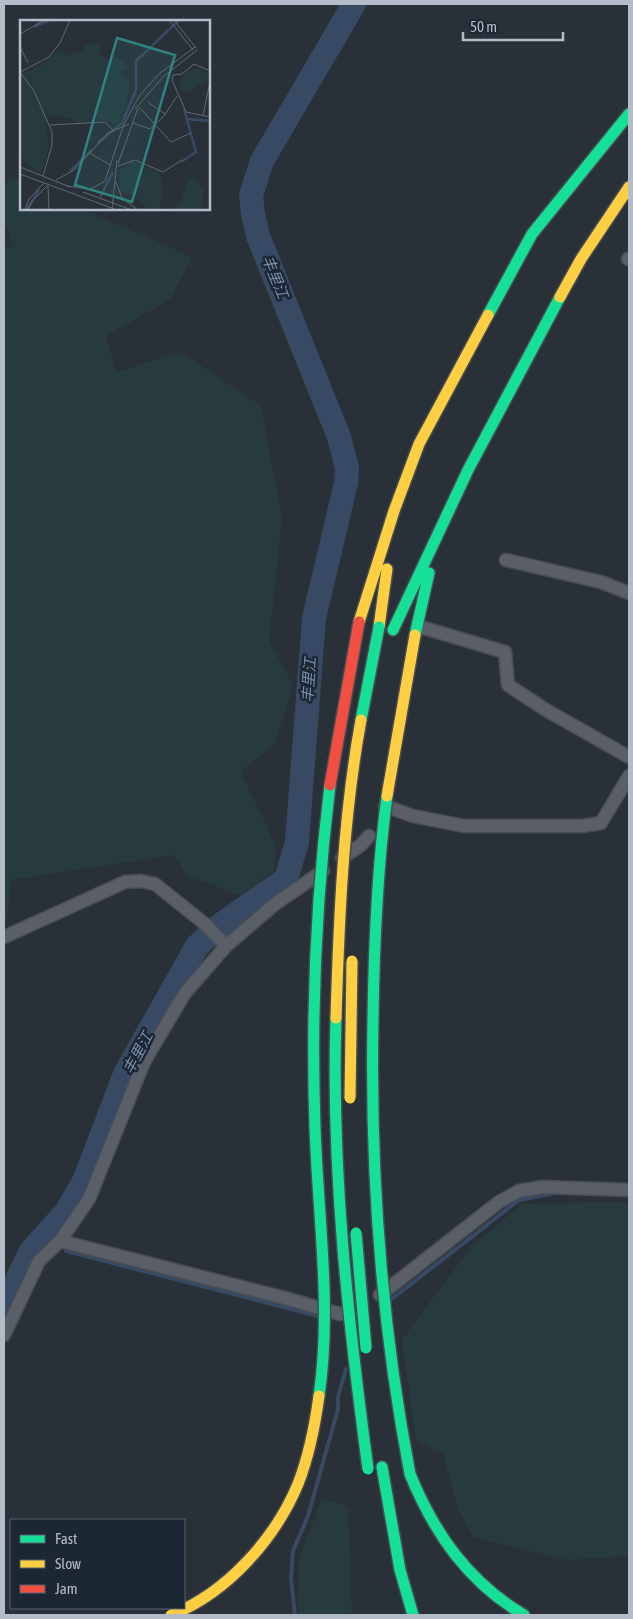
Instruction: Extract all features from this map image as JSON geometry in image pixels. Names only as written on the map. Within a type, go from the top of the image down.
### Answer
[{"type":"highway","points":[[185,1607],[218,1588],[250,1560],[276,1525],[297,1486],[313,1438],[321,1388],[325,1290],[316,1146],[316,976],[324,845],[334,753],[359,622],[394,511],[419,444],[532,234],[629,114]]},
{"type":"highway","points":[[392,634],[468,470],[581,259],[629,187]]},
{"type":"highway","points":[[369,1474],[346,1292],[337,1168],[334,1049],[339,930],[355,756],[379,627],[394,511]]},
{"type":"highway","points":[[438,532],[420,632],[391,760],[380,849],[375,932],[372,1046],[372,1119],[378,1244],[398,1420],[410,1474],[425,1511],[440,1535],[472,1576],[513,1610],[524,1615]]},
{"type":"highway","points":[[358,859],[365,834]]},
{"type":"highway","points":[[350,1113],[353,951]]},
{"type":"highway","points":[[356,1225],[367,1360]]},
{"type":"highway","points":[[381,1462],[400,1570],[413,1615]]},
{"type":"street","points":[[506,560],[602,582],[629,593]]},
{"type":"street","points":[[420,632],[505,652],[508,685],[546,710],[629,757]]},
{"type":"street","points":[[385,806],[413,816],[464,826],[582,826],[601,823],[629,776]]},
{"type":"street","points":[[4,1335],[39,1261],[60,1241],[89,1198],[144,1062],[185,993],[224,943],[275,904],[361,845],[365,834]]},
{"type":"street","points":[[4,937],[125,882],[141,881],[155,884],[205,924],[224,943]]},
{"type":"street","points":[[60,1241],[285,1298],[340,1314],[356,1311],[368,1305],[499,1202],[519,1191],[543,1187],[629,1190]]},
{"type":"green space","points":[[13,177],[20,180],[20,210],[85,210],[192,257],[170,300],[106,336],[116,372],[181,352],[261,406],[282,519],[269,641],[293,685],[275,743],[241,772],[276,846],[274,870],[242,896],[186,875],[174,855],[11,880],[7,920],[4,922],[4,246],[14,247],[4,222],[4,184]]},
{"type":"green space","points":[[629,1202],[629,1556],[567,1560],[473,1537],[457,1507],[443,1453],[416,1441],[402,1340],[471,1247],[522,1204]]},
{"type":"green space","points":[[322,1499],[348,1506],[352,1615],[298,1615],[299,1557]]},
{"type":"waterway","name":"丰里江","points":[[4,1306],[31,1251],[66,1212],[84,1181],[125,1074],[197,946],[223,923],[286,879],[297,842],[314,618],[346,483],[347,468],[339,437],[258,236],[251,195],[262,161],[354,4]]},
{"type":"waterway","points":[[389,1301],[519,1200],[555,1193]]},
{"type":"waterway","points":[[66,1251],[318,1316]]},
{"type":"waterway","points":[[295,1615],[291,1578],[293,1551],[308,1516],[338,1409],[338,1397],[346,1369]]},
{"type":"traffic: fast","points":[[488,315],[532,234],[629,114]]},
{"type":"traffic: fast","points":[[393,630],[468,470],[560,297]]},
{"type":"traffic: fast","points":[[415,635],[429,573]]},
{"type":"traffic: fast","points":[[361,720],[379,627]]},
{"type":"traffic: fast","points":[[319,1396],[323,1363],[324,1296],[315,1128],[314,999],[321,871],[330,785]]},
{"type":"traffic: fast","points":[[387,796],[378,879],[375,935],[373,1133],[385,1304],[400,1417],[410,1474]]},
{"type":"traffic: fast","points":[[336,1018],[335,1075],[339,1188],[348,1301],[368,1469]]},
{"type":"traffic: fast","points":[[356,1233],[366,1348]]},
{"type":"traffic: fast","points":[[382,1467],[400,1570],[413,1615]]},
{"type":"traffic: fast","points":[[410,1474],[430,1516],[455,1554],[486,1587],[524,1615]]},
{"type":"traffic: slow","points":[[560,297],[581,259],[629,187]]},
{"type":"traffic: slow","points":[[359,622],[394,511],[419,444],[488,315]]},
{"type":"traffic: slow","points":[[379,627],[387,569]]},
{"type":"traffic: slow","points":[[387,796],[415,635]]},
{"type":"traffic: slow","points":[[336,1018],[340,906],[346,831],[361,720]]},
{"type":"traffic: slow","points":[[350,1098],[352,961]]},
{"type":"traffic: slow","points":[[185,1608],[211,1593],[230,1578],[247,1562],[276,1525],[288,1505],[302,1473],[316,1418],[319,1396]]},
{"type":"traffic: slow","points":[[171,1615],[184,1609]]},
{"type":"traffic: jam","points":[[330,785],[359,622]]}]
